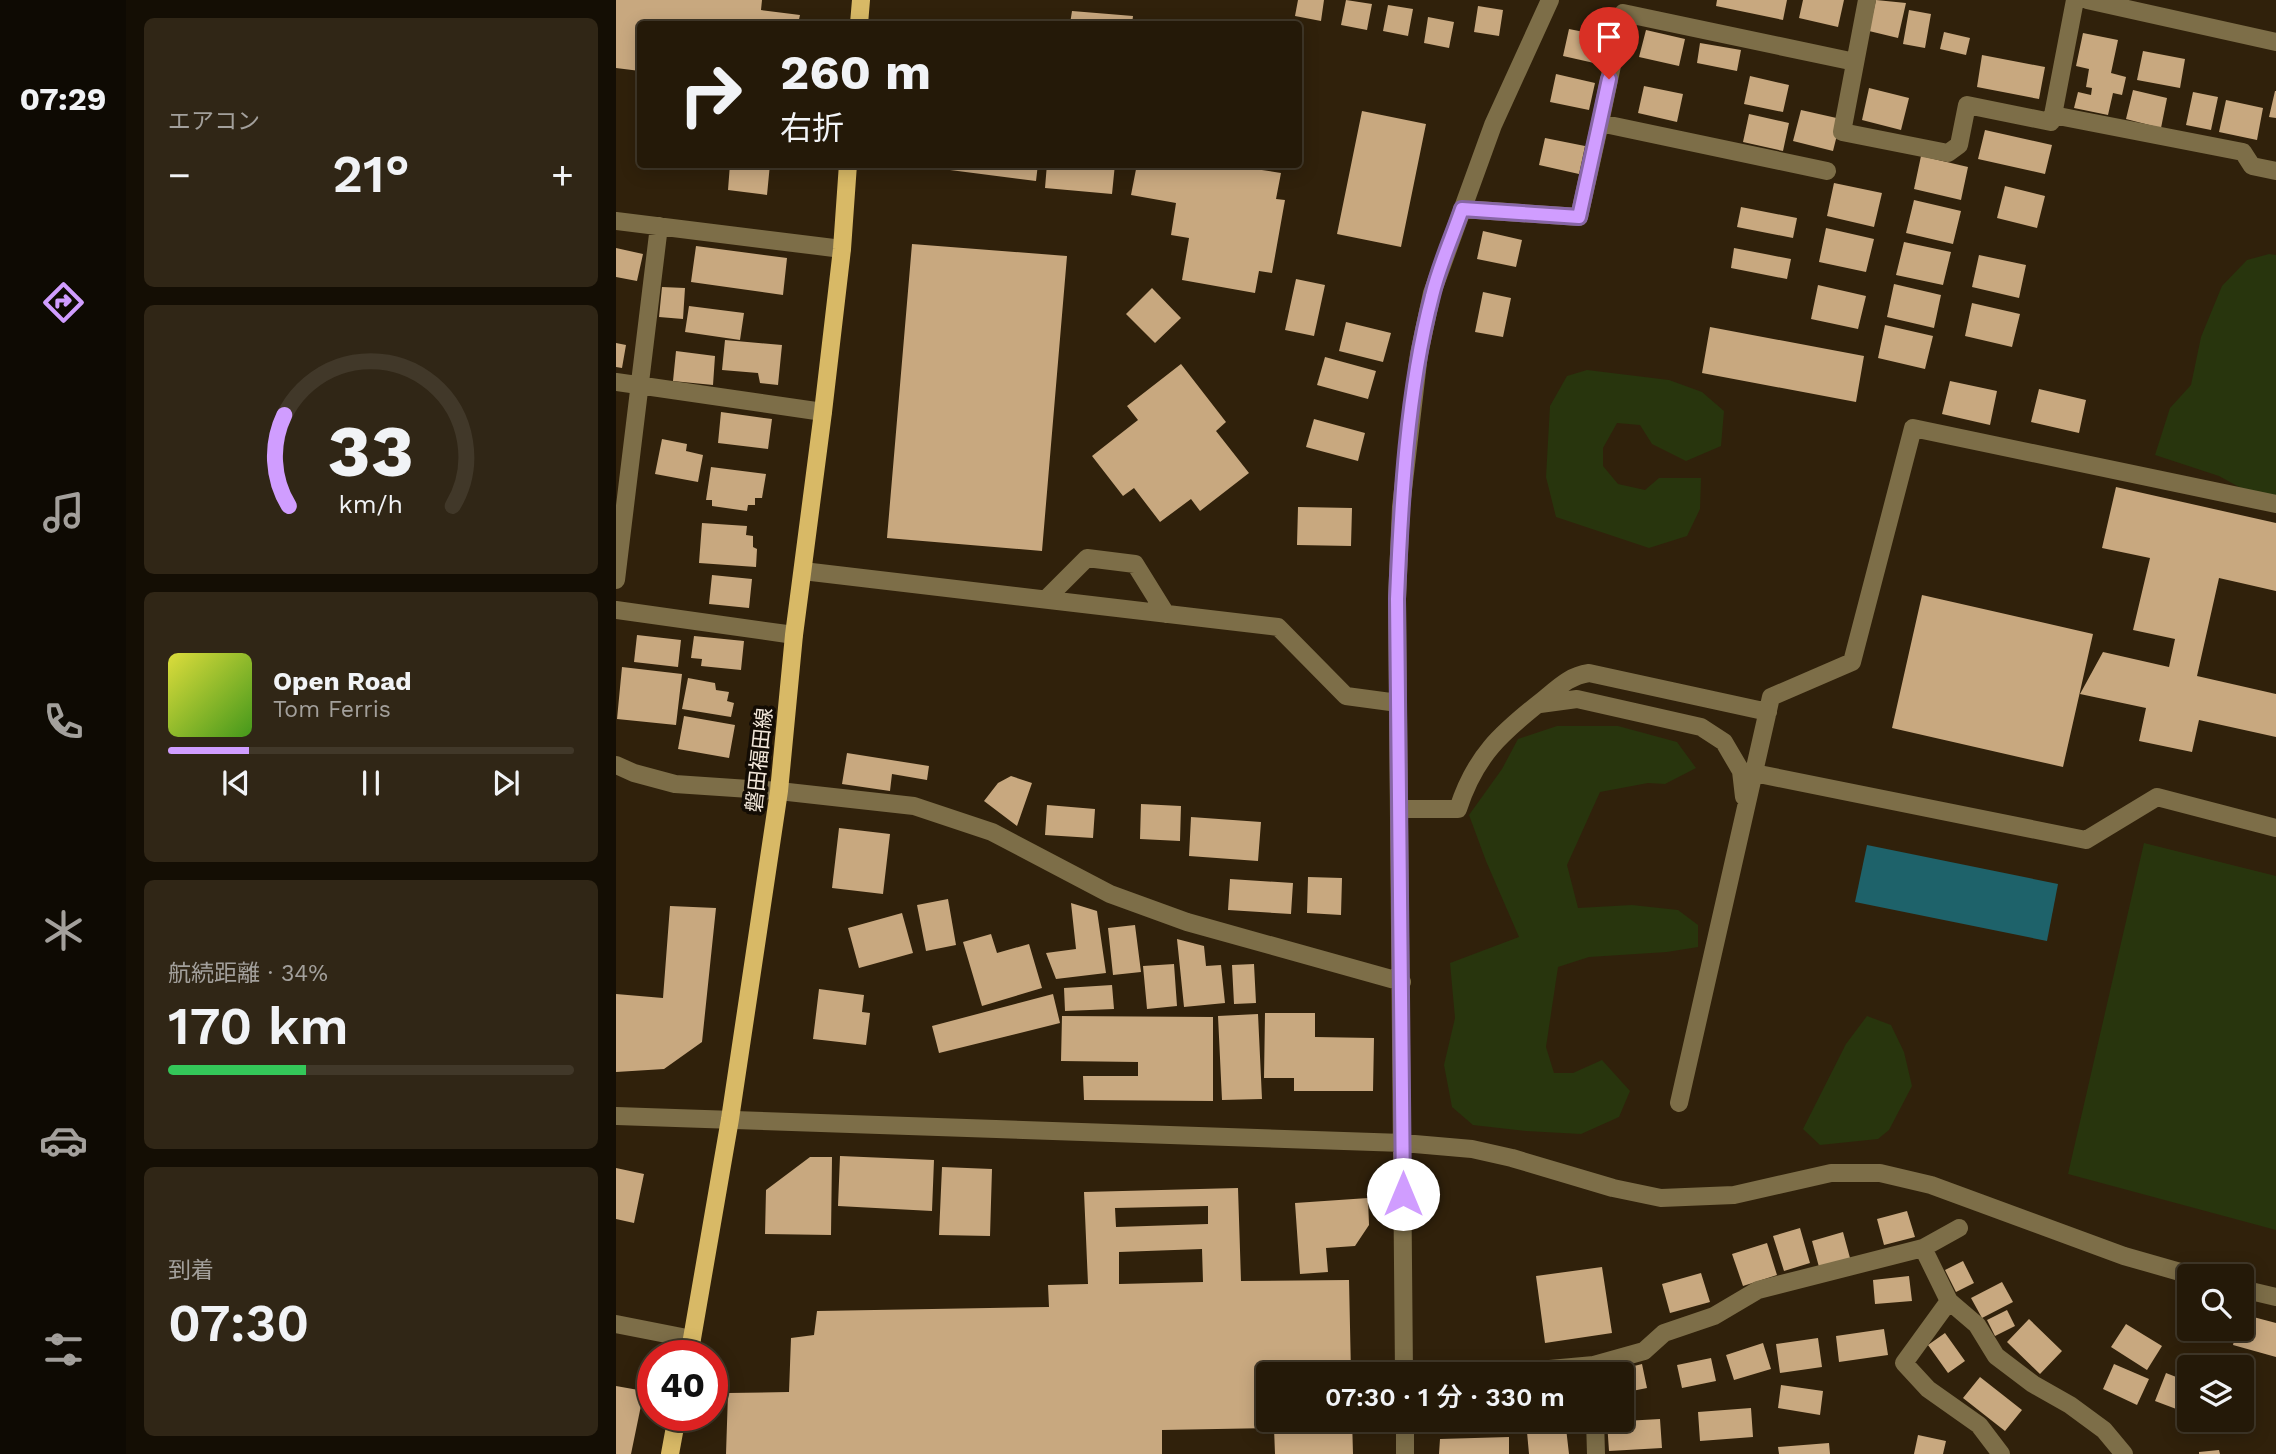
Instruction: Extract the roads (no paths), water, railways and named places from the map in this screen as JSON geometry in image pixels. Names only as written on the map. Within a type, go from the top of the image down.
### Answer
[{"type":"main road","points":[[859,21],[861,0]]},
{"type":"main road","name":"磐田福田線","points":[[691,1340],[730,1119],[779,790],[794,635],[842,249],[848,168]]},
{"type":"main road","points":[[670,1454],[674,1431]]},
{"type":"street","points":[[1404,1362],[1397,599],[1401,507],[1419,354],[1432,293],[1493,125],[1550,0]]},
{"type":"street","points":[[1867,0],[1842,132],[1948,153],[1959,145],[1967,105],[2052,122],[2075,0]]},
{"type":"street","points":[[2087,0],[2275,38]]},
{"type":"street","points":[[1462,209],[1579,217],[1623,13],[1855,62]]},
{"type":"street","points":[[2053,115],[2243,152],[2252,166],[2276,171]]},
{"type":"street","points":[[1600,123],[1827,171]]},
{"type":"street","points":[[616,220],[842,249]]},
{"type":"street","points":[[616,580],[659,226]]},
{"type":"street","points":[[616,382],[823,412]]},
{"type":"street","points":[[1679,1103],[1771,697],[1852,662],[1913,428],[2276,504]]},
{"type":"street","points":[[1046,599],[1087,558],[1135,564],[1166,614]]},
{"type":"street","points":[[803,571],[1278,626],[1346,695],[1398,703]]},
{"type":"street","points":[[616,610],[794,635]]},
{"type":"street","points":[[1400,809],[1458,809],[1467,782],[1506,730],[1574,675],[1589,673],[1768,712]]},
{"type":"street","points":[[1537,704],[1577,699],[1701,727],[1724,742],[1741,771],[1746,807]]},
{"type":"street","points":[[616,765],[675,784],[779,790],[914,806],[992,832],[1110,894],[1187,922],[1402,982]]},
{"type":"street","points":[[1754,773],[2086,840],[2157,797],[2276,828]]},
{"type":"street","points":[[616,1116],[1403,1143],[1485,1152],[1613,1188],[1661,1198],[1734,1195],[1831,1173],[1880,1173],[1931,1185],[2124,1256],[2177,1271]]},
{"type":"street","points":[[1613,1362],[1644,1351],[1664,1333],[1714,1316],[1758,1290],[1923,1248],[1959,1228]]},
{"type":"street","points":[[1923,1248],[1949,1301],[1977,1325],[1996,1356],[2033,1384],[2070,1405],[2104,1430],[2124,1454]]},
{"type":"street","points":[[2254,1292],[2276,1297]]},
{"type":"street","points":[[1949,1301],[1904,1363],[1928,1389],[1979,1425],[2001,1454]]},
{"type":"street","points":[[616,1324],[665,1340]]},
{"type":"street","points":[[1405,1432],[1405,1454]]},
{"type":"street","points":[[1595,1432],[1596,1454]]},
{"type":"water","points":[[1867,845],[2058,884],[2047,941],[1855,902]]}]
